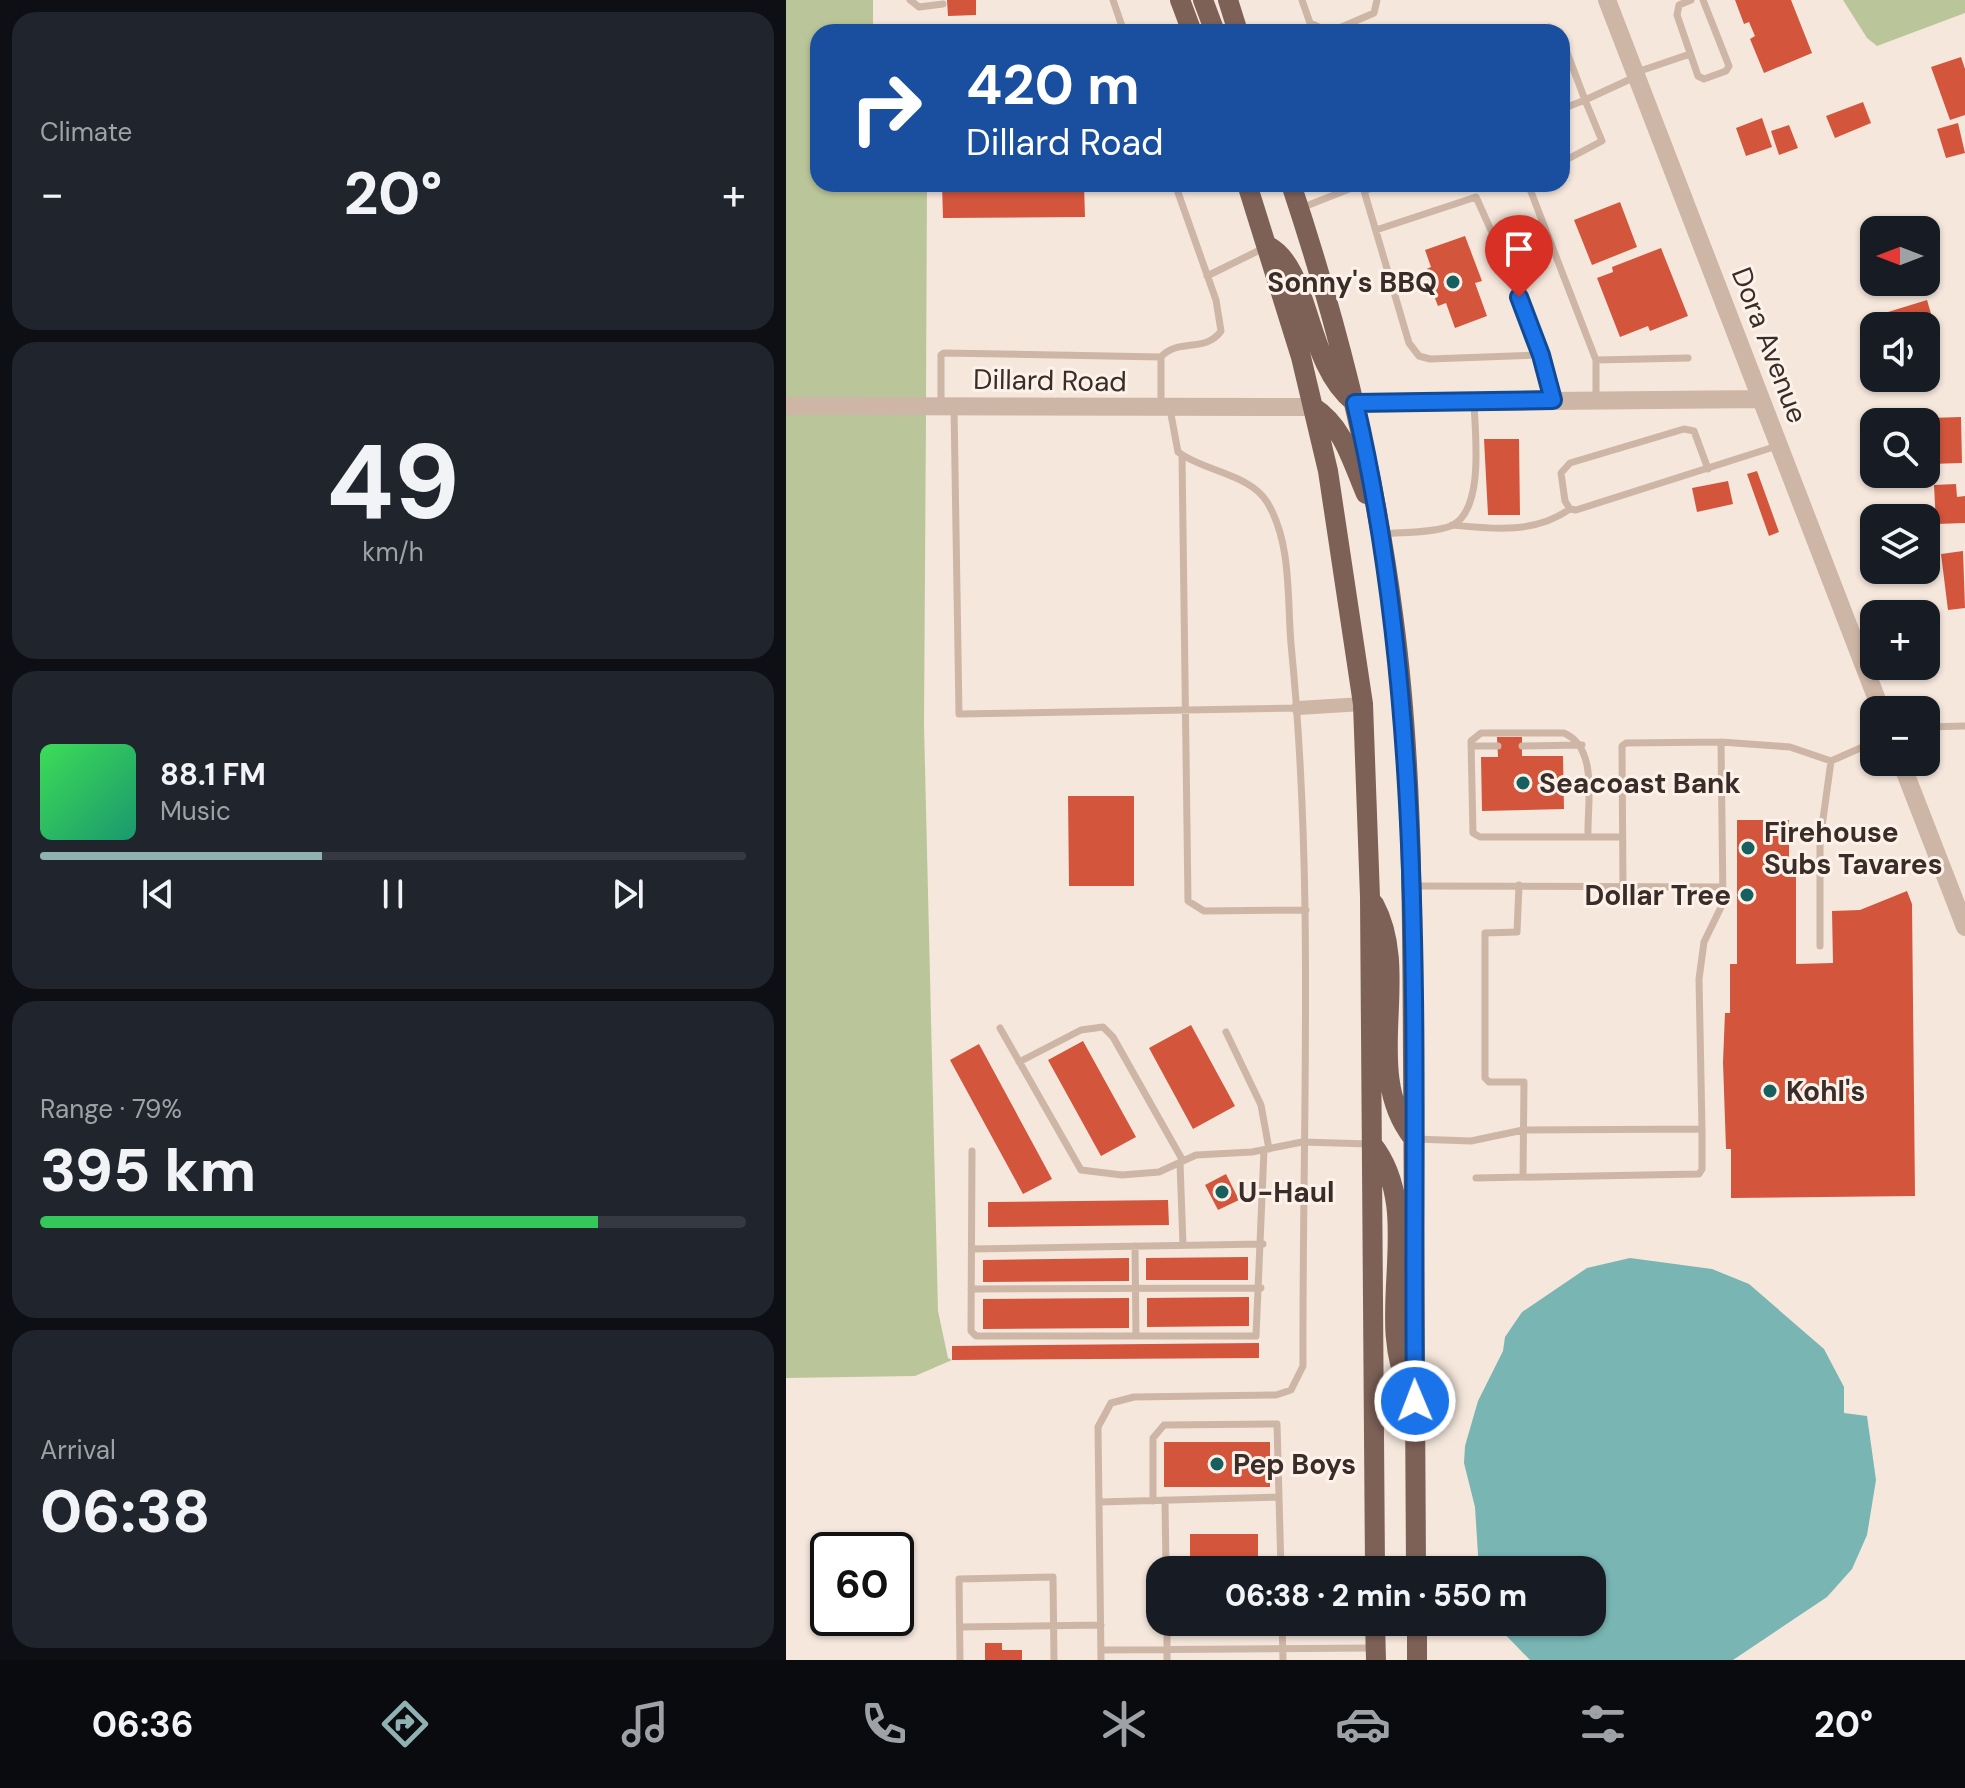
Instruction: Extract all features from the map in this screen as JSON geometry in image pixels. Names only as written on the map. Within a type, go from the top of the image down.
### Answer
[{"type":"main road","points":[[1180,0],[1189,24]]},
{"type":"main road","points":[[1203,0],[1212,24]]},
{"type":"main road","points":[[1228,0],[1236,24]]},
{"type":"main road","points":[[1250,192],[1313,407],[1340,538],[1363,704],[1370,897],[1375,1556]]},
{"type":"main road","points":[[1294,192],[1332,313],[1355,403],[1381,533],[1403,703],[1411,886],[1416,1556]]},
{"type":"main road","points":[[1268,246],[1288,261],[1329,377],[1355,403]]},
{"type":"main road","points":[[1313,407],[1328,417],[1342,436],[1381,533]]},
{"type":"main road","points":[[1370,897],[1385,931],[1388,953],[1389,1080],[1402,1125],[1413,1138]]},
{"type":"main road","points":[[1372,1144],[1383,1157],[1394,1191],[1398,1344],[1404,1376],[1415,1401]]},
{"type":"main road","points":[[1417,1636],[1417,1660]]},
{"type":"street","name":"Dora Avenue","points":[[1607,0],[1876,696]]},
{"type":"street","points":[[1355,403],[1761,399]]},
{"type":"street","name":"Dillard Road","points":[[786,406],[1313,407]]},
{"type":"street","points":[[1298,708],[1363,704]]},
{"type":"street","points":[[1906,776],[1965,927]]},
{"type":"lane","points":[[910,0],[919,7],[943,4]]},
{"type":"lane","points":[[1113,0],[1121,24]]},
{"type":"lane","points":[[1302,0],[1312,24]]},
{"type":"lane","points":[[1349,24],[1374,13],[1377,0]]},
{"type":"lane","points":[[1691,0],[1676,9],[1698,76],[1704,79],[1726,71],[1729,66],[1703,0]]},
{"type":"lane","points":[[1570,106],[1690,54]]},
{"type":"lane","points":[[1570,70],[1602,141],[1570,158]]},
{"type":"lane","points":[[1178,192],[1216,300],[1221,331],[1209,343],[1179,346],[1161,357],[941,355],[948,407],[959,714],[1184,707],[1298,708]]},
{"type":"lane","points":[[1299,208],[1346,192]]},
{"type":"lane","points":[[1365,192],[1409,343],[1419,356],[1430,359],[1541,355]]},
{"type":"lane","points":[[1531,192],[1596,360],[1596,400]]},
{"type":"lane","points":[[1376,230],[1476,197],[1541,355],[1553,400]]},
{"type":"lane","points":[[1207,276],[1268,246]]},
{"type":"lane","points":[[1101,1660],[1098,1427],[1111,1403],[1134,1397],[1276,1395],[1291,1390],[1303,1366],[1302,1142],[1306,910],[1298,708],[1285,556],[1271,509],[1258,491],[1182,455],[1175,447],[1158,386],[1161,357]]},
{"type":"lane","points":[[1596,360],[1688,358]]},
{"type":"lane","points":[[1452,525],[1466,512],[1473,494],[1474,401]]},
{"type":"lane","points":[[1570,509],[1565,501],[1564,467],[1684,429],[1694,431],[1708,469]]},
{"type":"lane","points":[[1381,533],[1452,525],[1516,528],[1554,520],[1570,509],[1779,445]]},
{"type":"lane","points":[[1182,455],[1188,901],[1204,911],[1306,910]]},
{"type":"lane","points":[[1940,727],[1965,726]]},
{"type":"lane","points":[[1588,836],[1587,756],[1582,745],[1564,733],[1481,733],[1474,736],[1471,746],[1473,833],[1480,837],[1622,837]]},
{"type":"lane","points":[[1476,1178],[1699,1174],[1702,1169],[1699,979],[1704,942],[1723,903],[1721,742]]},
{"type":"lane","points":[[1623,885],[1622,746],[1626,743],[1721,742],[1790,747],[1831,761],[1860,748]]},
{"type":"lane","points":[[1522,746],[1582,745]]},
{"type":"lane","points":[[1471,746],[1498,746]]},
{"type":"lane","points":[[1820,946],[1820,841],[1831,761]]},
{"type":"lane","points":[[1519,885],[1517,932],[1485,933],[1485,1078],[1489,1082],[1524,1082],[1523,1177]]},
{"type":"lane","points":[[1411,886],[1723,887]]},
{"type":"lane","points":[[1019,1062],[1081,1030],[1095,1026],[1108,1030],[1182,1162],[1183,1245]]},
{"type":"lane","points":[[1000,1028],[1081,1170],[1122,1175],[1159,1172],[1196,1155],[1266,1149],[1302,1142],[1372,1144]]},
{"type":"lane","points":[[972,1151],[971,1331],[976,1336],[1256,1336],[1261,1288],[1266,1149],[1261,1105],[1226,1032]]},
{"type":"lane","points":[[1413,1138],[1471,1141],[1523,1130],[1702,1129]]},
{"type":"lane","points":[[972,1249],[1263,1244]]},
{"type":"lane","points":[[1135,1246],[1136,1336]]},
{"type":"lane","points":[[971,1289],[1261,1288]]},
{"type":"lane","points":[[1153,1501],[1153,1438],[1164,1425],[1277,1424],[1281,1556]]},
{"type":"lane","points":[[1099,1502],[1279,1497]]},
{"type":"lane","points":[[1165,1500],[1166,1556]]},
{"type":"lane","points":[[960,1660],[959,1579],[1053,1577],[1054,1660]]},
{"type":"lane","points":[[960,1627],[1101,1625]]},
{"type":"lane","points":[[1167,1636],[1167,1660]]},
{"type":"lane","points":[[1283,1636],[1283,1660]]},
{"type":"lane","points":[[1101,1650],[1283,1648],[1376,1654]]},
{"type":"green space","points":[[786,0],[873,0],[873,24],[810,24],[810,192],[927,192],[926,399],[786,398]]},
{"type":"green space","points":[[1843,0],[1965,0],[1965,13],[1877,46],[1867,38]]},
{"type":"green space","points":[[786,415],[926,415],[924,725],[938,1311],[948,1358],[952,1360],[915,1376],[786,1378]]},
{"type":"water","points":[[1630,1258],[1712,1269],[1749,1284],[1824,1349],[1844,1387],[1844,1413],[1867,1416],[1876,1480],[1867,1535],[1852,1569],[1827,1597],[1733,1660],[1530,1660],[1507,1636],[1606,1636],[1606,1556],[1478,1556],[1475,1507],[1464,1463],[1465,1446],[1478,1401],[1503,1351],[1505,1337],[1522,1312],[1587,1268]]},
{"type":"building","points":[[947,0],[976,0],[976,15],[948,16]]},
{"type":"building","points":[[1735,0],[1791,0],[1812,53],[1764,73],[1750,39],[1755,36],[1749,22],[1744,24]]},
{"type":"building","points":[[1961,57],[1965,69],[1965,115],[1950,120],[1931,67]]},
{"type":"building","points":[[1863,102],[1871,123],[1835,138],[1826,116]]},
{"type":"building","points":[[1762,118],[1772,147],[1746,156],[1736,128]]},
{"type":"building","points":[[1958,123],[1965,153],[1946,158],[1937,129]]},
{"type":"building","points":[[1789,125],[1798,148],[1779,155],[1771,131]]},
{"type":"building","points":[[942,192],[1084,192],[1085,217],[943,218]]},
{"type":"building","points":[[1620,202],[1637,247],[1592,265],[1574,220]]},
{"type":"building","name":"Sonny's BBQ","points":[[1465,236],[1482,281],[1475,283],[1487,316],[1455,328],[1446,303],[1438,306],[1424,270],[1431,267],[1425,250]]},
{"type":"building","points":[[1661,248],[1688,316],[1650,331],[1648,326],[1620,337],[1597,278],[1613,272],[1612,267]]},
{"type":"building","points":[[1927,300],[1931,312],[1888,312]]},
{"type":"building","points":[[1961,417],[1962,463],[1940,464],[1940,418]]},
{"type":"building","points":[[1484,439],[1519,439],[1520,515],[1488,515]]},
{"type":"building","points":[[1757,471],[1779,532],[1769,536],[1747,474]]},
{"type":"building","points":[[1728,481],[1733,504],[1697,512],[1692,488]]},
{"type":"building","points":[[1956,484],[1957,497],[1965,496],[1965,523],[1940,524],[1940,504],[1935,504],[1934,488],[1940,488],[1940,485]]},
{"type":"building","points":[[1963,551],[1965,608],[1948,610],[1941,554]]},
{"type":"building","name":"Seacoast Bank","points":[[1497,737],[1522,737],[1522,756],[1563,756],[1564,809],[1482,811],[1481,757],[1498,757]]},
{"type":"building","points":[[1068,796],[1134,796],[1134,886],[1069,886]]},
{"type":"building","points":[[1737,820],[1789,820],[1789,877],[1796,877],[1796,964],[1833,963],[1832,911],[1860,910],[1907,891],[1912,904],[1915,1196],[1731,1198],[1731,1149],[1726,1149],[1723,1062],[1725,1013],[1730,1013],[1730,964],[1737,964]]},
{"type":"building","points":[[1191,1025],[1235,1106],[1193,1129],[1149,1048]]},
{"type":"building","points":[[1083,1041],[1136,1137],[1101,1156],[1048,1060]]},
{"type":"building","points":[[979,1044],[1052,1179],[1023,1194],[950,1060]]},
{"type":"building","name":"U-Haul","points":[[1226,1174],[1239,1200],[1218,1210],[1205,1185]]},
{"type":"building","points":[[1168,1200],[1169,1225],[988,1227],[988,1202]]},
{"type":"building","points":[[1248,1257],[1248,1280],[1146,1280],[1146,1258]]},
{"type":"building","points":[[1129,1258],[1129,1281],[983,1282],[983,1260]]},
{"type":"building","points":[[1249,1297],[1249,1326],[1147,1327],[1147,1298]]},
{"type":"building","points":[[1129,1298],[1129,1328],[983,1329],[983,1299]]},
{"type":"building","points":[[1259,1343],[1259,1358],[952,1360],[952,1346]]},
{"type":"building","name":"Pep Boys","points":[[1164,1442],[1270,1442],[1270,1487],[1164,1487]]},
{"type":"building","points":[[1190,1534],[1258,1534],[1258,1556],[1190,1556]]},
{"type":"building","points":[[985,1643],[1002,1643],[1002,1650],[1022,1650],[1022,1660],[985,1660]]},
{"type":"place","name":"Sonny's BBQ","points":[[1453,282]]},
{"type":"place","name":"Seacoast Bank","points":[[1523,783]]},
{"type":"place","name":"Firehouse Subs Tavares","points":[[1748,848]]},
{"type":"place","name":"Dollar Tree","points":[[1747,895]]},
{"type":"place","name":"Kohl's","points":[[1770,1091]]},
{"type":"place","name":"U-Haul","points":[[1222,1192]]},
{"type":"place","name":"Pep Boys","points":[[1217,1464]]},
{"type":"route","points":[[1415,1401],[1410,792],[1394,616],[1369,465],[1355,403],[1553,400],[1541,355],[1519,297]]}]
